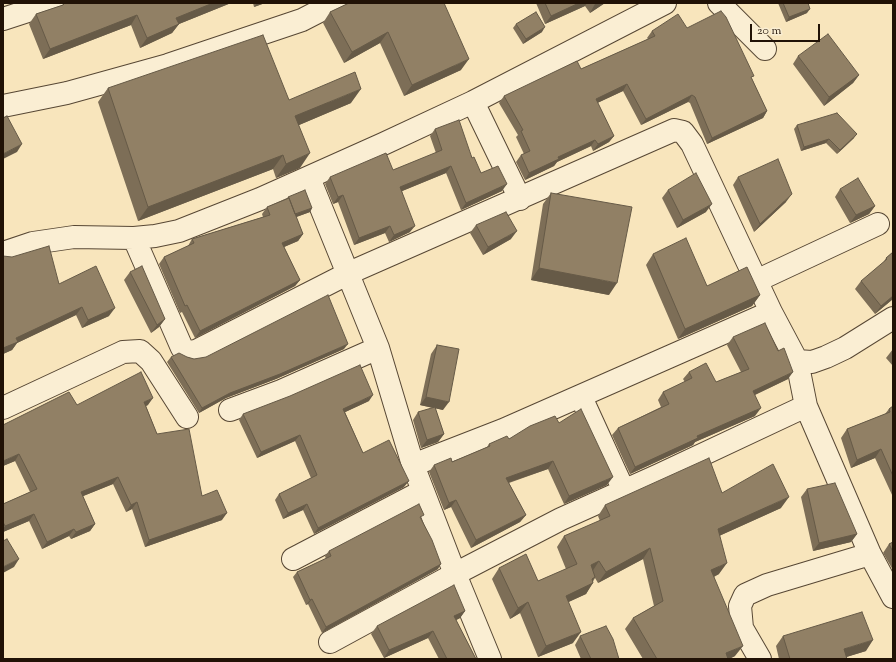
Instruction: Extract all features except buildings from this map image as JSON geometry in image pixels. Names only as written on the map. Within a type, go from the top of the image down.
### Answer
[{"type":"street","points":[[3,19],[52,3]]},
{"type":"street","points":[[3,106],[66,93],[168,65],[302,20],[336,3]]},
{"type":"street","points":[[3,253],[33,243],[74,237],[134,238],[155,236],[179,231],[309,178],[474,102],[666,3]]},
{"type":"street","points":[[718,3],[765,49]]},
{"type":"street","points":[[474,102],[520,199]]},
{"type":"street","points":[[134,238],[177,339],[182,348],[189,352],[196,351],[349,273],[520,199],[664,134],[674,130],[683,132],[692,144],[771,312],[797,360],[806,406],[870,554],[893,597]]},
{"type":"street","points":[[309,178],[349,273],[378,348],[413,465],[490,659]]},
{"type":"street","points":[[756,281],[878,224]]},
{"type":"street","points":[[413,465],[496,433],[540,413],[581,397],[771,312]]},
{"type":"street","points":[[797,360],[812,362],[826,357],[845,348],[893,318]]},
{"type":"street","points":[[230,410],[281,391],[378,348]]},
{"type":"street","points":[[3,408],[122,352],[140,351],[151,361],[187,417]]},
{"type":"street","points":[[581,397],[624,491]]},
{"type":"street","points":[[330,642],[455,574],[561,519],[806,406]]},
{"type":"street","points":[[293,559],[423,491]]},
{"type":"street","points":[[760,659],[742,628],[740,606],[745,595],[767,585],[870,554]]}]
